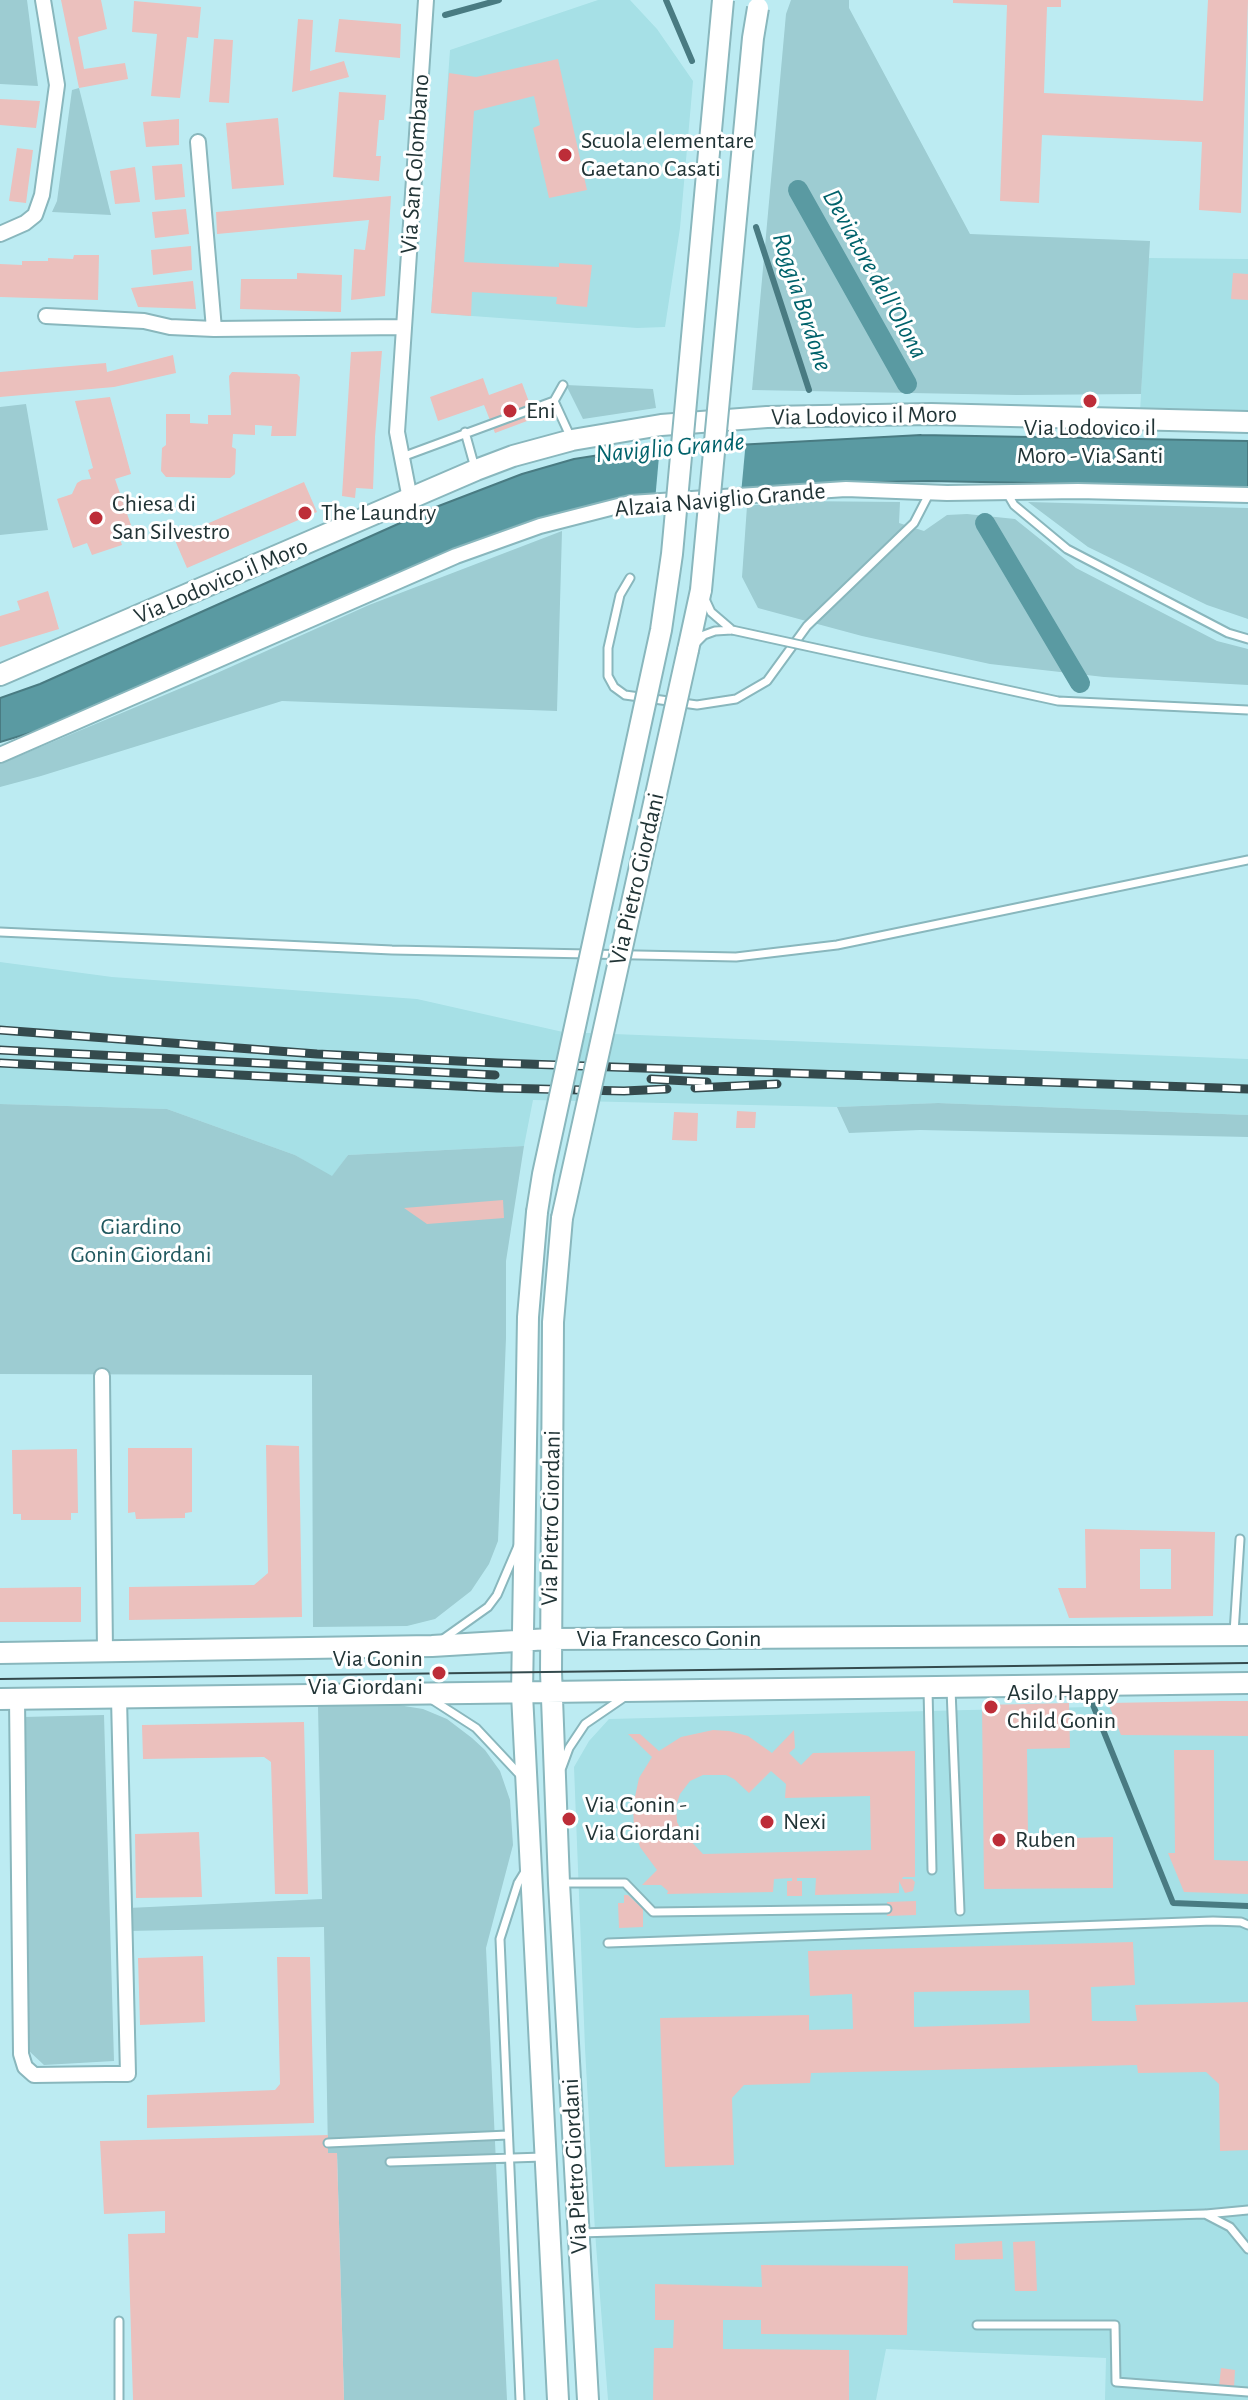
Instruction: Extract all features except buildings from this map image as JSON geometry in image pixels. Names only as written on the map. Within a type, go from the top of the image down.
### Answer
[{"type":"main road","name":"Via Pietro Giordani","points":[[558,2400],[522,1694],[530,1272],[543,1174],[661,630],[672,554],[723,0]]},
{"type":"main road","name":"Via Pietro Giordani","points":[[588,2400],[551,1692],[553,1322],[562,1218],[701,590],[753,38],[760,4]]},
{"type":"main road","name":"Via Lodovico il Moro","points":[[0,675],[476,470],[572,440],[661,425],[767,417],[931,414],[1248,422]]},
{"type":"main road","name":"Via Francesco Gonin","points":[[0,1653],[432,1646],[523,1639],[1241,1635]]},
{"type":"main road","points":[[8,1699],[1248,1683]]},
{"type":"street","points":[[0,234],[35,215],[42,195],[57,85],[43,0]]},
{"type":"street","points":[[409,0],[427,0]]},
{"type":"street","name":"Via San Colombano","points":[[410,499],[397,432],[427,0]]},
{"type":"street","points":[[198,142],[214,329]]},
{"type":"street","points":[[46,316],[144,321],[170,327],[214,329],[404,327]]},
{"type":"street","name":"Alzaia Naviglio Grande","points":[[0,755],[456,556],[540,526],[630,503],[846,489],[1248,495]]},
{"type":"street","points":[[102,1376],[105,1651]]},
{"type":"street","points":[[8,1699],[21,2054],[25,2067],[34,2075],[93,2075],[128,2074],[119,1698]]},
{"type":"lane","points":[[402,457],[554,401],[563,385]]},
{"type":"lane","points":[[554,401],[572,440]]},
{"type":"lane","points":[[465,432],[476,470]]},
{"type":"lane","points":[[1006,491],[1014,505],[1067,549],[1228,633],[1248,639]]},
{"type":"lane","points":[[630,578],[620,595],[608,648],[608,676],[614,687],[625,695],[697,705],[736,699],[767,681],[807,626],[914,523],[931,492]]},
{"type":"lane","points":[[701,590],[711,612],[732,630]]},
{"type":"lane","points":[[688,650],[704,635],[732,630],[1058,701],[1248,710]]},
{"type":"lane","points":[[0,932],[392,950],[736,957],[837,945],[1248,860]]},
{"type":"lane","name":"Via Pietro Giordani","points":[[432,1646],[488,1607],[497,1595],[523,1533]]},
{"type":"lane","name":"Via Francesco Gonin","points":[[1240,1539],[1241,1635]]},
{"type":"lane","points":[[928,1687],[932,1870]]},
{"type":"lane","points":[[951,1687],[960,1911]]},
{"type":"lane","points":[[555,1784],[569,1748],[585,1724],[632,1691]]},
{"type":"lane","points":[[422,1694],[476,1728],[526,1782]]},
{"type":"lane","name":"Via Pietro Giordani","points":[[520,2400],[500,1939],[518,1883],[529,1864]]},
{"type":"lane","points":[[559,1883],[625,1883],[653,1912],[887,1909]]},
{"type":"lane","points":[[608,1943],[1213,1921],[1248,1925]]},
{"type":"lane","points":[[328,2143],[508,2135]]},
{"type":"lane","name":"Via Pietro Giordani","points":[[509,2158],[545,2157]]},
{"type":"lane","points":[[390,2162],[509,2158]]},
{"type":"lane","points":[[578,2234],[1205,2214],[1248,2210]]},
{"type":"lane","points":[[1205,2214],[1230,2227],[1248,2249]]},
{"type":"lane","points":[[119,2321],[119,2400]]},
{"type":"lane","points":[[977,2325],[1115,2325],[1116,2382],[1248,2392]]},
{"type":"shaded area","name":"Scuola elementare Gaetano Casati","points":[[598,0],[630,0],[657,29],[693,81],[680,228],[665,327],[637,328],[431,313],[450,50]]},
{"type":"shaded area","points":[[1148,258],[1248,259],[1248,416],[1140,413]]},
{"type":"shaded area","points":[[921,435],[1248,441],[1248,487],[928,481],[831,483],[619,500],[534,520],[453,549],[53,726],[0,742],[0,698],[40,684],[436,507],[522,474],[574,459],[625,451]]},
{"type":"shaded area","points":[[0,962],[112,977],[417,999],[563,1032],[1248,1059],[1248,1115],[938,1103],[837,1107],[533,1100],[524,1146],[348,1155],[332,1177],[295,1155],[167,1109],[0,1104]]},
{"type":"shaded area","points":[[1248,1703],[1248,2400],[1105,2400],[1106,2358],[886,2349],[876,2400],[608,2400],[585,2048],[574,1767],[589,1741],[609,1719]]},
{"type":"green space","points":[[0,0],[27,0],[38,86],[0,84]]},
{"type":"green space","points":[[791,0],[849,0],[849,8],[970,234],[1150,241],[1141,394],[752,390],[786,14]]},
{"type":"green space","points":[[79,88],[111,215],[52,212],[57,201],[72,90]]},
{"type":"green space","points":[[566,385],[653,389],[656,408],[583,419]]},
{"type":"green space","points":[[26,404],[48,530],[0,535],[0,407]]},
{"type":"green space","points":[[792,501],[900,502],[899,523],[924,531],[947,515],[1015,519],[1076,568],[1217,641],[1248,649],[1248,685],[1104,677],[990,664],[862,636],[758,608],[742,577],[747,506]]},
{"type":"green space","points":[[1028,502],[1248,508],[1248,619],[1207,605],[1088,547]]},
{"type":"green space","points":[[562,531],[557,711],[282,701],[0,787],[0,764],[369,605]]},
{"type":"green space","points":[[938,1103],[1248,1115],[1248,1137],[920,1130],[849,1133],[837,1107]]},
{"type":"green space","name":"Giardino Gonin Giordani","points":[[0,1104],[167,1109],[295,1155],[332,1176],[348,1155],[524,1146],[506,1261],[498,1541],[489,1564],[471,1591],[435,1619],[407,1626],[313,1627],[312,1375],[0,1374]]},
{"type":"green space","points":[[398,1705],[423,1709],[447,1719],[472,1738],[500,1771],[510,1800],[513,1845],[486,1948],[507,2400],[344,2400],[337,2153],[328,2153],[324,1927],[128,1931],[128,1908],[322,1899],[318,1706]]},
{"type":"green space","points":[[104,1715],[114,2061],[44,2065],[29,2051],[23,1717]]},
{"type":"pier","points":[[746,440],[741,494],[655,501],[660,445]]},
{"type":"waterway","name":"Roggia Bordone","points":[[445,15],[499,0]]},
{"type":"waterway","name":"Roggia Bordone","points":[[666,0],[692,61]]},
{"type":"waterway","name":"Deviatore dell'Olona","points":[[798,190],[907,384]]},
{"type":"waterway","name":"Roggia Bordone","points":[[756,227],[809,390]]},
{"type":"waterway","name":"Deviatore dell'Olona","points":[[985,523],[1080,683]]},
{"type":"waterway","points":[[1093,1705],[1173,1903],[1248,1906]]},
{"type":"tram line","points":[[0,1679],[1248,1663]]},
{"type":"railway","points":[[0,1030],[317,1054],[498,1063],[1248,1089]]},
{"type":"railway","points":[[0,1050],[495,1075]]},
{"type":"railway","points":[[0,1063],[497,1088],[667,1089]]},
{"type":"railway","points":[[651,1079],[707,1082]]},
{"type":"railway","points":[[695,1088],[777,1084]]},
{"type":"place","name":"Scuola elementare Gaetano Casati","points":[[565,155]]},
{"type":"place","name":"Via Lodovico il Moro - Via Santi","points":[[1090,401]]},
{"type":"place","name":"Eni","points":[[510,411]]},
{"type":"place","name":"The Laundry","points":[[305,513]]},
{"type":"place","name":"Chiesa di San Silvestro","points":[[96,518]]},
{"type":"place","name":"Via Gonin Via Giordani","points":[[439,1673]]},
{"type":"place","name":"Asilo Happy Child Gonin","points":[[991,1707]]},
{"type":"place","name":"Via Gonin - Via Giordani","points":[[569,1819]]},
{"type":"place","name":"Nexi","points":[[767,1822]]},
{"type":"place","name":"Ruben","points":[[999,1840]]},
{"type":"water label","name":"Naviglio Grande","points":[[670,448]]}]
